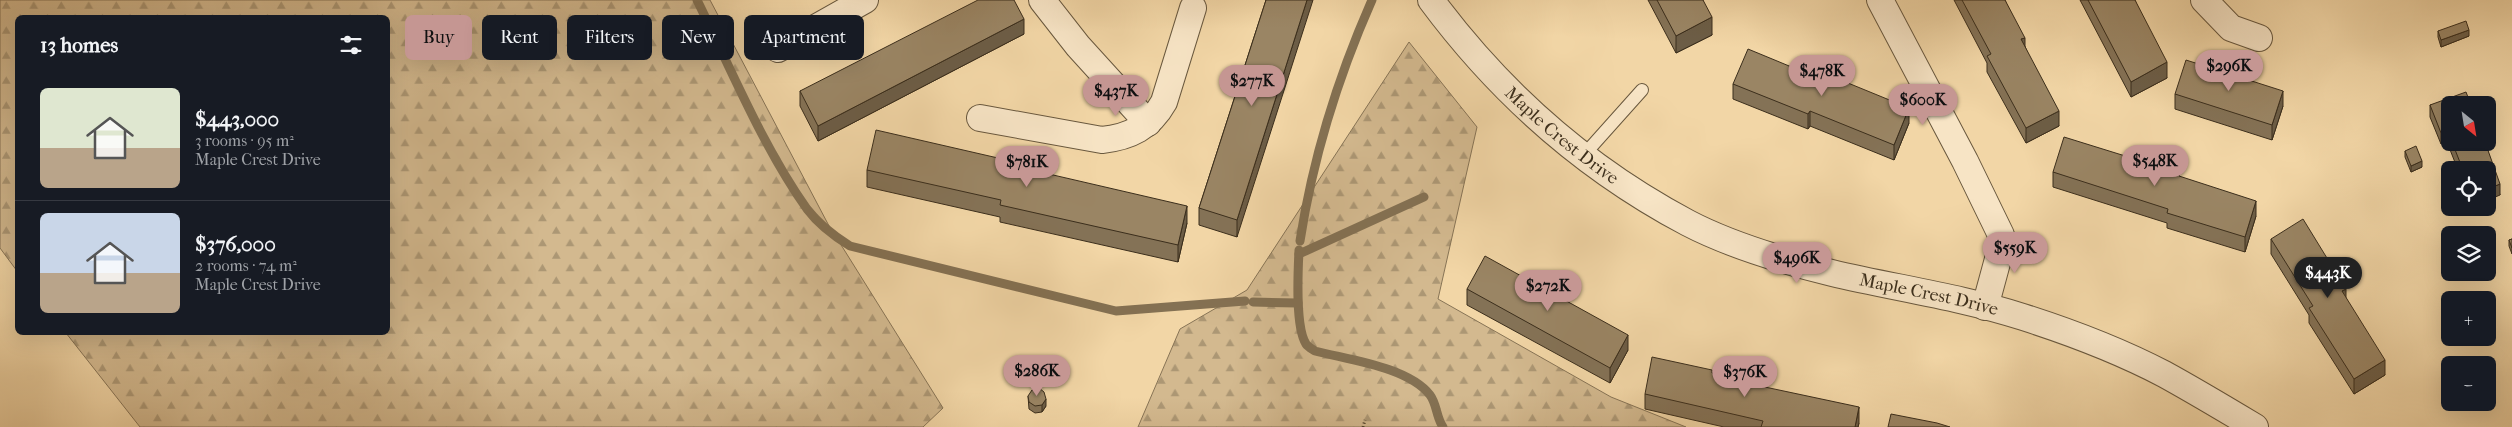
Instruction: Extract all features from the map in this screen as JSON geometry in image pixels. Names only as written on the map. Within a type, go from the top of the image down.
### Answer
[{"type":"street","points":[[838,15],[865,0]]},
{"type":"street","points":[[1042,0],[1078,46],[1148,123]]},
{"type":"street","name":"Maple Crest Drive","points":[[1431,0],[1493,76],[1546,128],[1611,177],[1689,224],[1745,247],[1830,272],[2021,316],[2072,334],[2162,373],[2255,427]]},
{"type":"street","points":[[1880,0],[1965,161],[2001,235],[2001,248],[1985,307]]},
{"type":"street","points":[[2204,0],[2231,28],[2259,38]]},
{"type":"street","points":[[980,118],[1102,140],[1117,138],[1131,133],[1148,123],[1164,102],[1193,8]]},
{"type":"lane","points":[[1583,156],[1642,90]]},
{"type":"path","points":[[1364,420],[1364,427]]},
{"type":"green space","points":[[0,0],[710,0],[718,15],[662,15],[662,60],[734,60],[734,46],[828,224],[943,408],[923,427],[140,427],[68,335],[390,335],[390,15],[15,15],[15,268],[0,248]]},
{"type":"green space","points":[[1409,42],[1477,127],[1438,299],[1611,397],[1686,427],[1138,427],[1180,329],[1247,290]]},
{"type":"building","points":[[978,0],[1014,0],[1024,19],[818,126],[800,91],[864,60],[864,58]]},
{"type":"building","points":[[1266,0],[1307,0],[1237,220],[1199,208]]},
{"type":"building","points":[[1657,0],[1703,0],[1712,17],[1676,36]]},
{"type":"building","points":[[1962,0],[2005,0],[2025,38],[2021,39],[2059,111],[2026,128],[1987,56],[1991,54]]},
{"type":"building","points":[[2088,0],[2135,0],[2167,62],[2131,82]]},
{"type":"building","points":[[2466,21],[2469,30],[2441,40],[2438,31]]},
{"type":"building","points":[[1748,49],[1823,80],[1826,74],[1909,108],[1894,145],[1810,111],[1808,114],[1733,84]]},
{"type":"building","points":[[2186,60],[2283,91],[2272,125],[2175,94]]},
{"type":"building","points":[[2466,92],[2468,96],[2455,96]]},
{"type":"building","points":[[2441,101],[2441,133],[2430,105]]},
{"type":"building","points":[[876,130],[1011,161],[1010,165],[1187,206],[1178,245],[1000,205],[1001,200],[867,170]]},
{"type":"building","points":[[2064,137],[2180,173],[2179,176],[2256,201],[2245,237],[2167,213],[2168,209],[2053,172]]},
{"type":"building","points":[[2416,146],[2422,161],[2411,166],[2405,151]]},
{"type":"building","points":[[2456,151],[2488,151],[2492,161],[2459,161]]},
{"type":"building","points":[[2496,173],[2500,184],[2496,186]]},
{"type":"building","points":[[2303,219],[2346,289],[2342,291],[2385,360],[2354,379],[2309,308],[2313,306],[2271,239]]},
{"type":"building","points":[[1485,256],[1628,335],[1610,368],[1467,289]]},
{"type":"building","points":[[1652,357],[1712,370],[1712,373],[1724,373],[1723,376],[1739,380],[1739,377],[1747,379],[1746,383],[1859,407],[1855,427],[1761,427],[1763,421],[1645,394]]},
{"type":"building","points":[[1039,388],[1044,392],[1046,399],[1042,405],[1035,406],[1029,402],[1028,396],[1032,390]]},
{"type":"building","points":[[1891,414],[1937,423],[1950,427],[1888,427]]},
{"type":"waterway","points":[[697,0],[748,107],[791,185],[817,220],[850,246],[1116,311],[1245,301]]},
{"type":"waterway","points":[[1300,241],[1312,179],[1328,118],[1348,58],[1372,0]]},
{"type":"waterway","points":[[1299,254],[1424,197]]},
{"type":"waterway","points":[[1299,250],[1300,325],[1302,336],[1307,345],[1315,351],[1361,361],[1393,371],[1420,385],[1434,402],[1443,427]]},
{"type":"waterway","points":[[1253,302],[1298,303]]}]
